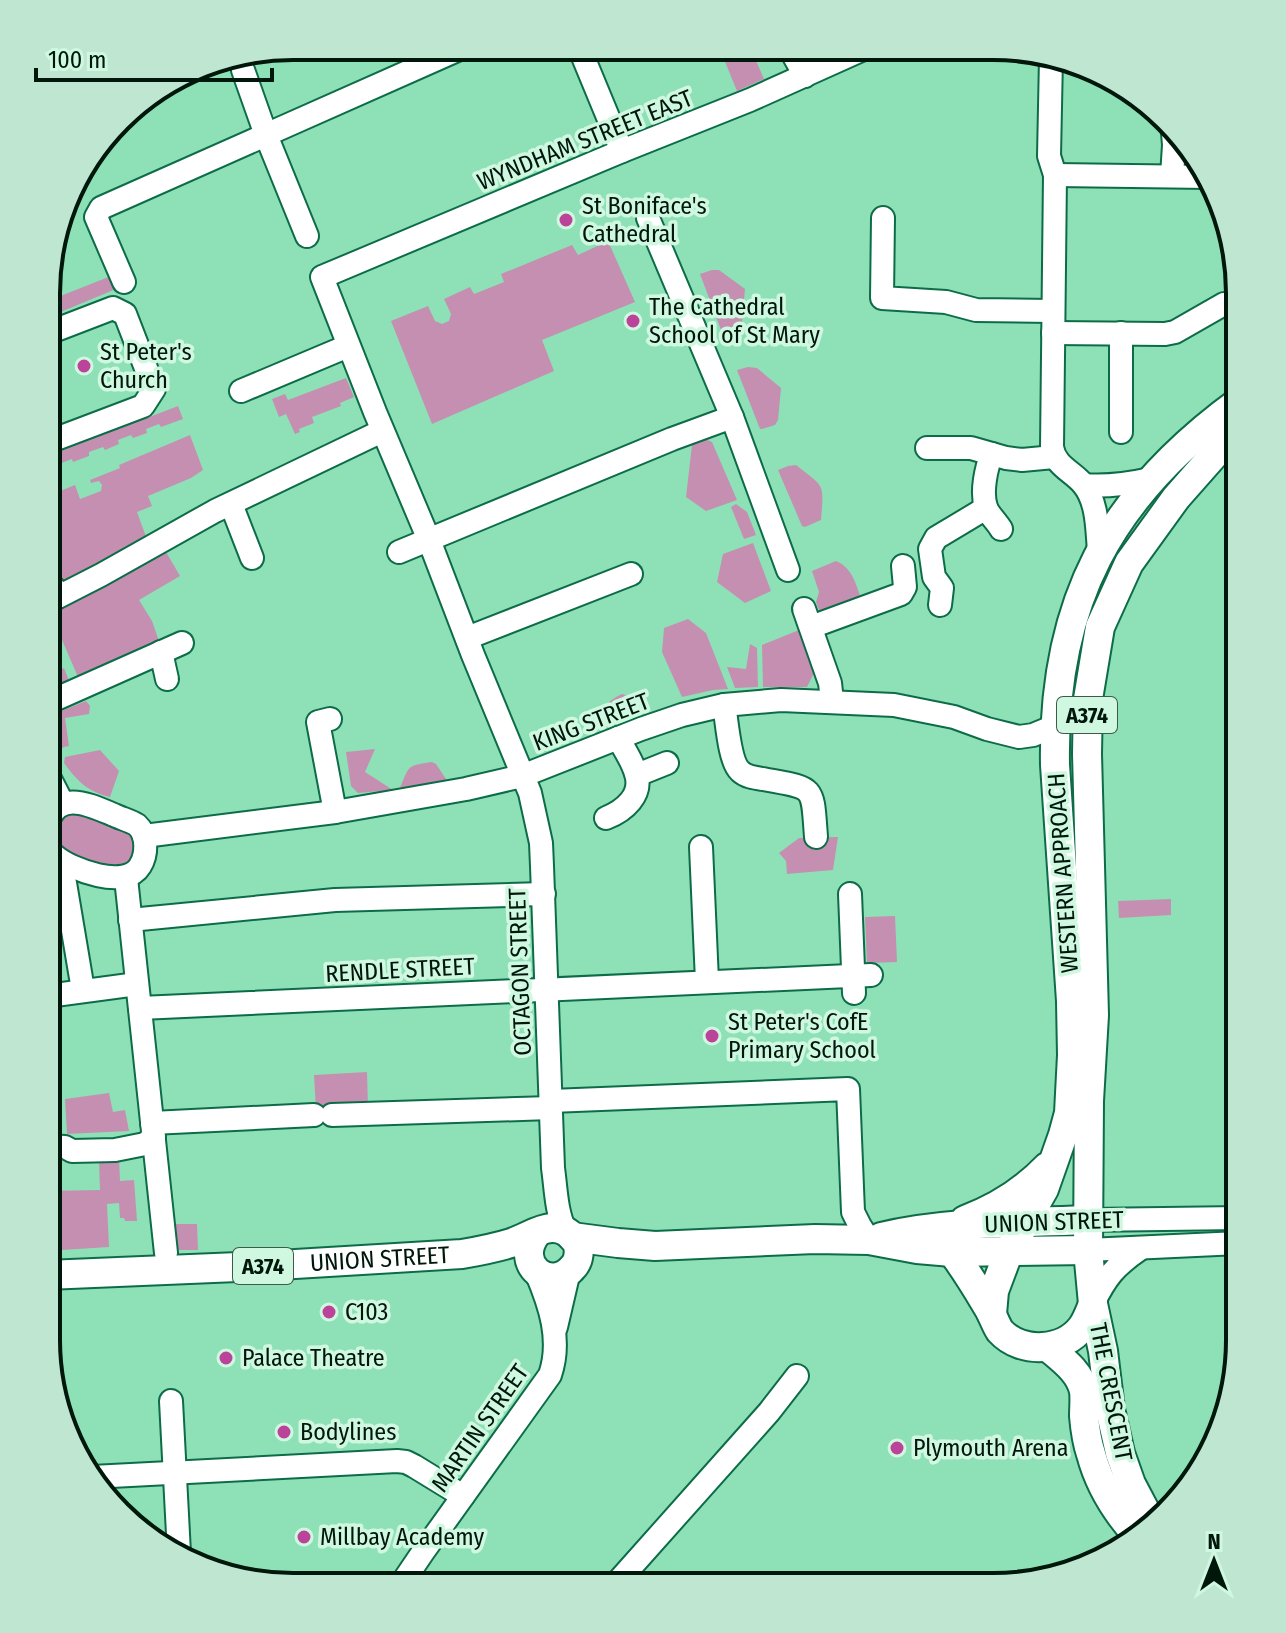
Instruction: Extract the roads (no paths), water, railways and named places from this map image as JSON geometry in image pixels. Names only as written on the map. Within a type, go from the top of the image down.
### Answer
[{"type":"main road","name":"WESTERN APPROACH","points":[[1009,1251],[1044,1189],[1069,1113],[1072,1055],[1069,954],[1055,726],[1060,677],[1072,617],[1099,551],[1115,526],[1151,479],[1226,411]]},
{"type":"main road","name":"WESTERN APPROACH","points":[[1088,1250],[1089,1101],[1094,1015],[1087,721],[1095,652],[1100,627],[1129,563],[1176,498],[1226,444]]},
{"type":"main road","points":[[1049,1348],[1029,1346],[1000,1331],[969,1275],[945,1240],[954,1225],[992,1210],[1033,1181],[1055,1160]]},
{"type":"main road","name":"UNION STREET","points":[[945,1240],[1026,1222],[1087,1220]]},
{"type":"main road","name":"UNION STREET","points":[[60,1274],[462,1254],[560,1244],[655,1246],[791,1239],[869,1240],[906,1231],[1009,1251],[1088,1250]]},
{"type":"main road","points":[[534,1269],[528,1252],[531,1240],[560,1244]]},
{"type":"main road","name":"UNION STREET","points":[[462,1254],[534,1269],[550,1278],[562,1277],[560,1244]]},
{"type":"main road","name":"THE CRESCENT","points":[[1088,1250],[1093,1304],[1110,1409],[1120,1453],[1131,1484],[1147,1515]]},
{"type":"main road","name":"A374","points":[[992,1314],[994,1291],[1009,1251]]},
{"type":"main road","name":"THE CRESCENT","points":[[1093,1304],[1082,1327],[1068,1340],[1049,1348],[1068,1363],[1079,1378],[1084,1391],[1084,1420],[1097,1472],[1122,1519],[1130,1528]]},
{"type":"street","points":[[124,282],[96,217],[101,208],[435,60]]},
{"type":"street","points":[[584,60],[622,151]]},
{"type":"street","points":[[796,60],[805,76]]},
{"type":"street","name":"WYNDHAM STREET EAST","points":[[322,277],[723,112],[840,60]]},
{"type":"street","points":[[1051,68],[1049,156],[1055,175],[1052,447],[1054,457],[1084,485],[1093,502],[1099,551]]},
{"type":"street","points":[[243,70],[307,236]]},
{"type":"street","points":[[1172,176],[1174,146]]},
{"type":"street","points":[[1055,175],[1195,177]]},
{"type":"street","points":[[883,218],[882,298],[946,302],[976,310],[1121,333],[1165,334],[1175,332],[1226,304]]},
{"type":"street","points":[[660,228],[788,570]]},
{"type":"street","name":"OCTAGON STREET","points":[[322,277],[530,793],[541,843],[544,894],[553,1168],[546,1217],[560,1244]]},
{"type":"street","points":[[60,328],[113,308],[125,314],[154,389],[143,406],[60,437]]},
{"type":"street","points":[[1121,333],[1121,432]]},
{"type":"street","points":[[241,391],[348,346]]},
{"type":"street","points":[[399,552],[732,417]]},
{"type":"street","points":[[60,596],[215,511],[382,431]]},
{"type":"street","points":[[927,448],[971,448],[1022,460],[1054,457]]},
{"type":"street","points":[[992,454],[986,468],[986,508],[1001,529]]},
{"type":"street","points":[[1084,485],[1123,485],[1151,479]]},
{"type":"street","points":[[231,504],[252,558]]},
{"type":"street","points":[[940,605],[942,588],[934,577],[930,549],[936,538],[986,508]]},
{"type":"street","points":[[832,701],[830,683],[808,618],[901,594],[905,587],[903,566]]},
{"type":"street","points":[[467,638],[620,571]]},
{"type":"street","points":[[60,697],[171,647],[167,679]]},
{"type":"street","name":"KING STREET","points":[[144,836],[335,812],[466,789],[522,776],[682,715],[724,705],[781,700],[894,705],[954,717],[1019,737],[1055,726]]},
{"type":"street","points":[[724,705],[733,759],[738,771],[801,786],[809,792],[813,797],[816,837]]},
{"type":"street","points":[[330,719],[318,722],[335,812]]},
{"type":"street","points":[[606,818],[627,807],[634,796],[637,775],[618,738]]},
{"type":"street","points":[[637,775],[667,763]]},
{"type":"street","points":[[60,798],[63,804]]},
{"type":"street","points":[[60,807],[75,801],[88,804],[136,825],[144,836],[146,846],[140,866],[126,878],[91,873],[60,859]]},
{"type":"street","points":[[701,847],[707,981]]},
{"type":"street","points":[[126,878],[166,1253]]},
{"type":"street","points":[[65,883],[83,990]]},
{"type":"street","points":[[130,920],[335,900],[544,894]]},
{"type":"street","name":"RENDLE STREET","points":[[140,1008],[707,981],[860,981],[850,894]]},
{"type":"street","points":[[60,994],[137,984]]},
{"type":"street","points":[[153,1130],[323,1115],[848,1089],[853,1212],[869,1240]]},
{"type":"street","points":[[60,1147],[72,1151],[115,1150],[145,1144],[153,1130]]},
{"type":"street","name":"UNION STREET","points":[[1087,1220],[1226,1218]]},
{"type":"street","name":"MARTIN STREET","points":[[409,1573],[550,1375],[555,1361],[560,1244]]},
{"type":"street","name":"UNION STREET","points":[[1088,1250],[1226,1244]]},
{"type":"street","points":[[1093,1304],[1104,1281],[1124,1260],[1140,1249]]},
{"type":"street","name":"MARTIN STREET","points":[[534,1269],[550,1308],[554,1332]]},
{"type":"street","points":[[626,1573],[769,1412],[797,1376]]},
{"type":"street","points":[[171,1401],[178,1542]]},
{"type":"street","points":[[105,1476],[397,1461],[414,1466],[463,1496]]},
{"type":"place","name":"St Boniface's Cathedral","points":[[566,220]]},
{"type":"place","name":"The Cathedral School of St Mary","points":[[633,321]]},
{"type":"place","name":"St Peter's Church","points":[[84,366]]},
{"type":"place","name":"St Peter's CofE Primary School","points":[[712,1036]]},
{"type":"place","name":"C103","points":[[329,1312]]},
{"type":"place","name":"Palace Theatre","points":[[226,1358]]},
{"type":"place","name":"Bodylines","points":[[284,1432]]},
{"type":"place","name":"Plymouth Arena","points":[[897,1448]]},
{"type":"place","name":"Millbay Academy","points":[[304,1537]]}]
